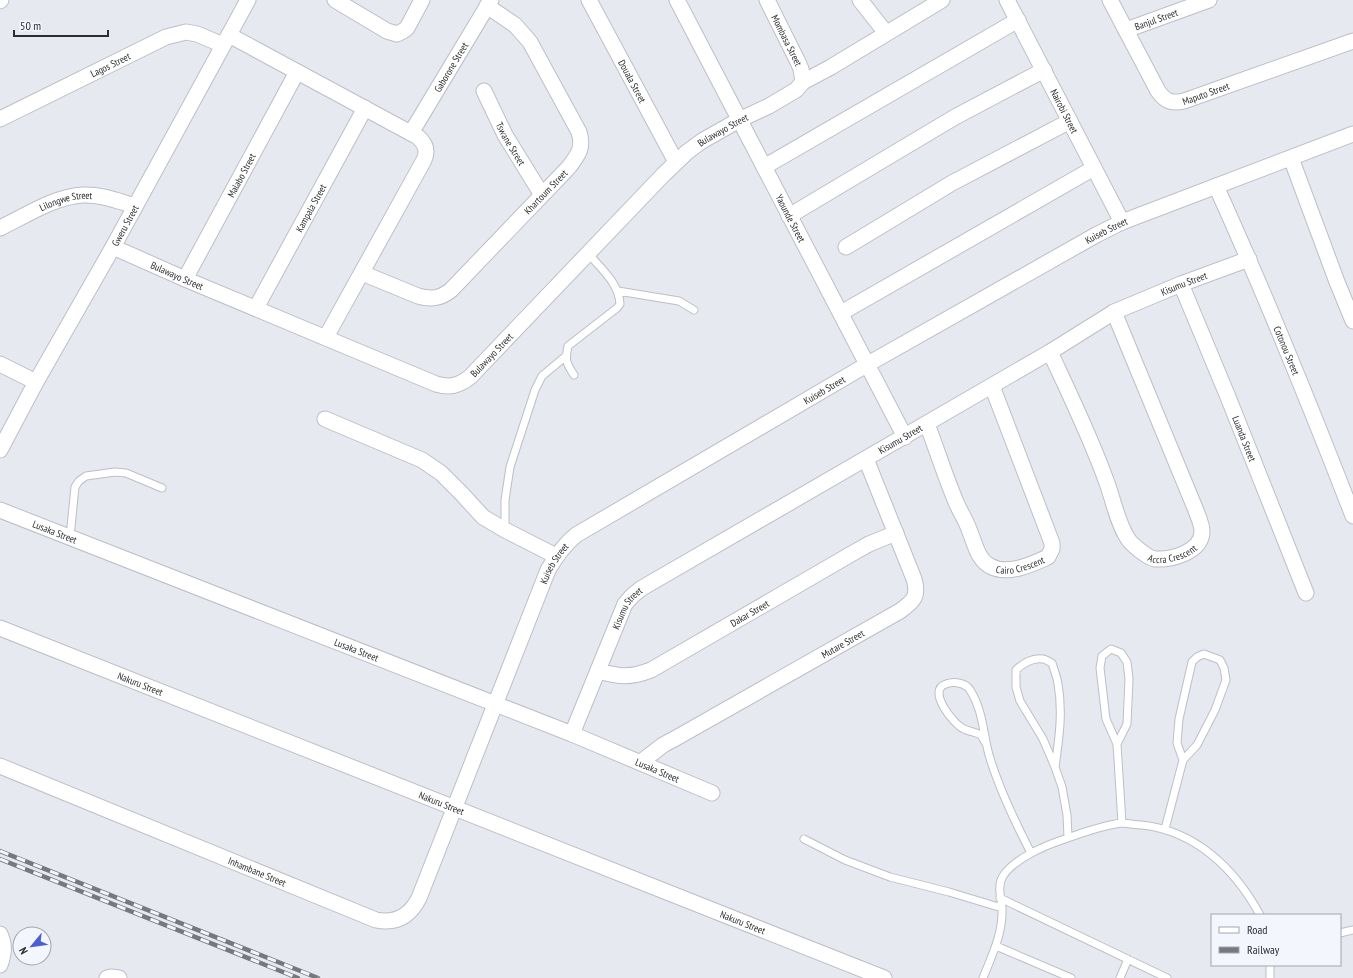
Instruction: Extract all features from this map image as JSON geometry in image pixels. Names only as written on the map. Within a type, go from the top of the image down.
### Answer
[{"type":"street","name":"Gweru Street","points":[[0,450],[36,382],[113,247],[248,0]]},
{"type":"street","points":[[335,0],[387,31],[397,34],[407,28],[422,0]]},
{"type":"street","name":"Douala Street","points":[[589,0],[676,162]]},
{"type":"street","name":"Yaounde Street","points":[[677,0],[905,437]]},
{"type":"street","name":"Mombasa Street","points":[[767,0],[798,62],[801,69],[803,82]]},
{"type":"street","points":[[860,0],[886,33]]},
{"type":"street","name":"Bulawayo Street","points":[[113,247],[185,279],[436,384],[451,387],[457,386],[470,377],[676,162],[702,141],[739,120],[785,97],[796,90],[803,82],[831,67],[941,0]]},
{"type":"street","name":"Nairobi Street","points":[[1008,0],[1122,222]]},
{"type":"street","name":"Maputo Street","points":[[1110,0],[1158,91],[1164,99],[1173,102],[1184,101],[1353,41]]},
{"type":"street","name":"Banjul Street","points":[[1126,30],[1209,0]]},
{"type":"street","name":"Gaborone Street","points":[[411,133],[489,3]]},
{"type":"street","name":"Khartoum Street","points":[[362,274],[428,299],[444,295],[569,167],[581,147],[582,140],[579,132],[530,42],[515,25],[489,3]]},
{"type":"street","points":[[764,168],[1018,20]]},
{"type":"street","name":"Lagos Street","points":[[0,119],[154,43],[186,32],[226,40],[298,72],[418,137],[425,144],[426,154],[362,274],[326,337]]},
{"type":"street","points":[[790,216],[955,117],[1044,70]]},
{"type":"street","name":"Malabo Street","points":[[185,279],[298,72]]},
{"type":"street","name":"Tswane Street","points":[[484,91],[505,135],[542,195]]},
{"type":"street","name":"Kampala Street","points":[[256,308],[365,108]]},
{"type":"street","points":[[846,247],[952,183],[1070,121]]},
{"type":"street","name":"Kuiseb Street","points":[[453,808],[548,570],[566,543],[588,527],[868,364],[1096,235],[1122,222],[1353,134]]},
{"type":"street","points":[[1291,158],[1353,321]]},
{"type":"street","points":[[841,313],[1094,168]]},
{"type":"street","name":"Cotonou Street","points":[[1216,186],[1249,259],[1353,516]]},
{"type":"street","name":"Lilongwe Street","points":[[0,228],[42,207],[71,196],[96,196],[135,206]]},
{"type":"street","name":"Kisumu Street","points":[[572,734],[626,604],[633,595],[653,581],[1050,352],[1114,312],[1181,284],[1249,259]]},
{"type":"street","name":"Luanda Street","points":[[1181,284],[1306,593]]},
{"type":"street","name":"Accra Crescent","points":[[1050,352],[1079,412],[1107,484],[1115,512],[1128,539],[1134,546],[1153,559],[1171,558],[1189,551],[1199,543],[1202,531],[1192,500],[1114,312]]},
{"type":"street","points":[[0,364],[36,382]]},
{"type":"street","name":"Cairo Crescent","points":[[927,424],[955,501],[984,562],[988,566],[994,568],[1010,570],[1030,565],[1048,557],[1052,549],[1052,543],[992,386]]},
{"type":"street","points":[[325,419],[422,460],[441,473],[483,517],[556,556]]},
{"type":"street","name":"Mutare Street","points":[[641,762],[663,745],[908,605],[914,599],[916,587],[866,459]]},
{"type":"street","name":"Lusaka Street","points":[[0,510],[572,734],[712,793]]},
{"type":"street","name":"Dakar Street","points":[[598,671],[620,676],[630,676],[651,670],[858,550],[896,533]]},
{"type":"street","name":"Nakuru Street","points":[[0,628],[884,978]]},
{"type":"street","name":"Inhambane Street","points":[[0,766],[384,922],[405,916],[416,905],[453,808]]},
{"type":"street","points":[[0,934],[4,947],[4,955],[0,964]]},
{"type":"street","points":[[107,978],[119,978]]},
{"type":"lane","points":[[574,376],[566,363],[568,346],[617,308],[620,304],[618,291],[615,284],[588,253]]},
{"type":"lane","points":[[618,291],[679,301],[688,305],[694,310]]},
{"type":"lane","points":[[505,530],[505,500],[510,467],[535,390],[542,376],[566,356]]},
{"type":"lane","points":[[70,537],[75,487],[79,481],[86,476],[115,472],[126,473],[162,488]]},
{"type":"lane","points":[[1118,744],[1127,724],[1127,662],[1121,653],[1111,649],[1102,656],[1100,668],[1106,719],[1118,744],[1122,823]]},
{"type":"lane","points":[[1164,829],[1183,760],[1197,745],[1215,710],[1226,680],[1224,668],[1220,660],[1204,654],[1197,657],[1192,662],[1179,720],[1178,743],[1183,760]]},
{"type":"lane","points":[[1056,767],[1060,739],[1061,713],[1058,683],[1052,663],[1042,658],[1031,660],[1021,665],[1016,670],[1016,686],[1020,701],[1043,740],[1056,767],[1062,787],[1067,815],[1068,838]]},
{"type":"lane","points":[[985,742],[981,735],[963,729],[954,722],[942,706],[938,695],[940,688],[945,684],[960,683],[970,689],[981,716],[985,742],[992,765],[1008,805],[1031,853]]},
{"type":"lane","points":[[983,978],[1001,929],[1002,908],[1000,886],[1003,876],[1011,867],[1031,853],[1086,831],[1122,823],[1164,829],[1197,844],[1221,862],[1241,884],[1259,914]]},
{"type":"lane","points":[[804,839],[845,860],[890,877],[949,892],[1002,908]]},
{"type":"lane","points":[[1000,898],[1167,978]]},
{"type":"lane","points":[[1341,933],[1353,930]]},
{"type":"lane","points":[[996,946],[1071,978]]},
{"type":"lane","points":[[1120,978],[1128,959]]},
{"type":"lane","points":[[1270,966],[1270,978]]},
{"type":"railway","points":[[0,851],[318,978]]},
{"type":"railway","points":[[0,859],[298,978]]}]
